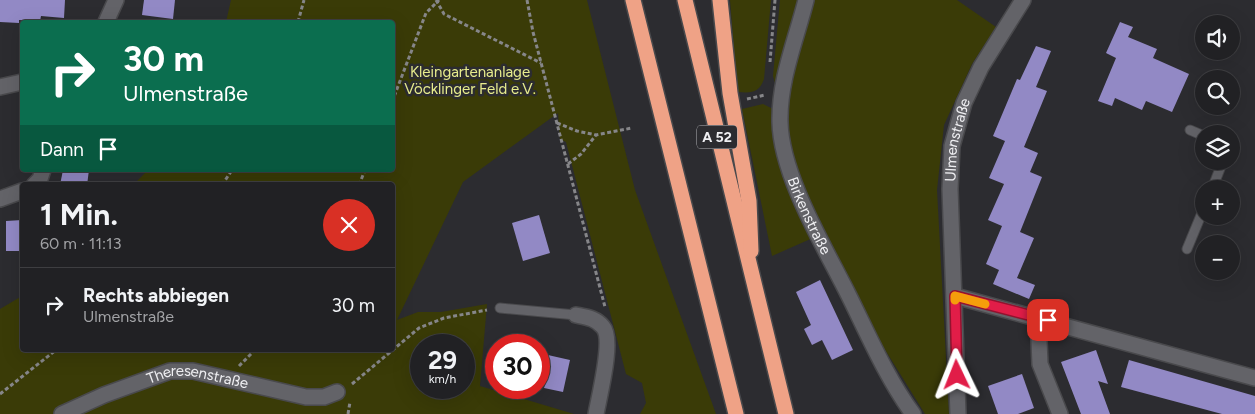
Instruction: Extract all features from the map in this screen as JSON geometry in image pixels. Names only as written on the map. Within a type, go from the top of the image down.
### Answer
[{"type":"highway","points":[[633,0],[736,414]]},
{"type":"highway","name":"A 52","points":[[684,0],[786,414]]},
{"type":"highway","points":[[720,0],[730,93],[750,210],[751,273]]},
{"type":"street","points":[[107,20],[116,0]]},
{"type":"street","name":"Birkenstraße","points":[[806,0],[782,96],[780,132],[792,173],[813,223],[900,397],[913,414]]},
{"type":"street","name":"Ulmenstraße","points":[[958,414],[950,190],[952,146],[964,103],[981,67],[1023,0]]},
{"type":"street","points":[[0,87],[20,82]]},
{"type":"street","points":[[0,199],[20,192]]},
{"type":"street","points":[[955,296],[1255,378]]},
{"type":"street","points":[[576,315],[592,318],[604,327],[608,342],[596,414]]},
{"type":"street","points":[[1038,318],[1037,336],[1040,364],[1060,414]]},
{"type":"street","name":"Theresenstraße","points":[[62,414],[104,395],[170,372],[193,371],[306,397],[324,397],[337,392]]},
{"type":"lane","points":[[1190,130],[1195,132]]},
{"type":"lane","points":[[1187,249],[1197,225]]},
{"type":"lane","points":[[500,308],[576,315]]},
{"type":"path","points":[[299,20],[304,0]]},
{"type":"path","points":[[527,0],[541,64],[606,309],[604,327]]},
{"type":"path","points":[[769,70],[775,0]]},
{"type":"path","points":[[395,94],[426,13],[437,1],[444,14],[541,64]]},
{"type":"path","points":[[764,95],[766,87]]},
{"type":"path","points":[[742,100],[764,95],[782,96]]},
{"type":"path","points":[[557,123],[577,131],[596,135],[632,128]]},
{"type":"path","points":[[568,164],[581,154],[596,135]]},
{"type":"path","points":[[395,349],[420,328],[470,312],[500,308]]},
{"type":"path","points":[[0,394],[53,352]]},
{"type":"path","points":[[337,392],[347,388],[392,352]]},
{"type":"green space","name":"Kleingartenanlage Vöcklinger Feld e.V.","points":[[231,0],[587,0],[635,190],[716,414],[640,414],[646,403],[642,383],[626,374],[566,142],[560,139],[558,113],[463,182],[397,320],[418,312],[441,312],[487,304],[480,386],[485,387],[485,399],[524,399],[574,414],[0,414],[0,309],[20,297],[20,352],[395,352],[395,182],[136,182],[146,172],[395,172],[395,20],[226,20]]},
{"type":"green space","points":[[730,0],[771,0],[764,79],[757,90],[751,92],[738,92]]},
{"type":"green space","points":[[780,0],[800,0],[775,83],[773,76]]},
{"type":"green space","points":[[811,0],[957,0],[996,27],[972,64],[944,125],[937,190],[949,414],[925,414],[815,237],[772,256],[742,109],[763,104],[773,109]]},
{"type":"building","points":[[0,0],[65,0],[64,18],[41,16],[40,20],[19,20],[19,23],[0,22]]},
{"type":"building","points":[[144,0],[175,0],[173,19],[142,15]]},
{"type":"building","points":[[1120,22],[1133,27],[1128,37],[1157,49],[1153,58],[1189,74],[1172,112],[1146,101],[1142,110],[1115,98],[1112,106],[1098,101],[1116,58],[1106,53]]},
{"type":"building","points":[[1036,46],[1051,51],[1036,87],[1047,91],[1024,147],[1038,153],[1030,172],[1042,177],[1020,232],[1034,238],[1017,278],[1035,285],[1029,299],[993,284],[999,270],[986,264],[1002,226],[988,220],[1004,184],[989,178],[1005,141],[993,136],[1017,79],[1020,80]]},
{"type":"building","points":[[63,172],[89,172],[87,182],[61,182]]},
{"type":"building","points":[[539,215],[550,253],[523,261],[512,223]]},
{"type":"building","points":[[20,220],[20,251],[6,251],[6,221]]},
{"type":"building","points":[[820,280],[853,350],[832,360],[822,340],[812,345],[804,329],[811,325],[796,292]]},
{"type":"building","points":[[1096,350],[1108,384],[1098,381],[1110,414],[1081,414],[1061,362]]},
{"type":"building","points":[[550,355],[570,360],[563,392],[550,389]]},
{"type":"building","points":[[1129,360],[1255,396],[1255,414],[1222,414],[1121,387]]},
{"type":"building","points":[[1022,374],[1034,408],[1018,414],[998,414],[988,386]]},
{"type":"slow traffic","points":[[955,300],[955,296],[985,304]]},
{"type":"route","points":[[957,375],[955,296],[1048,320]]}]
